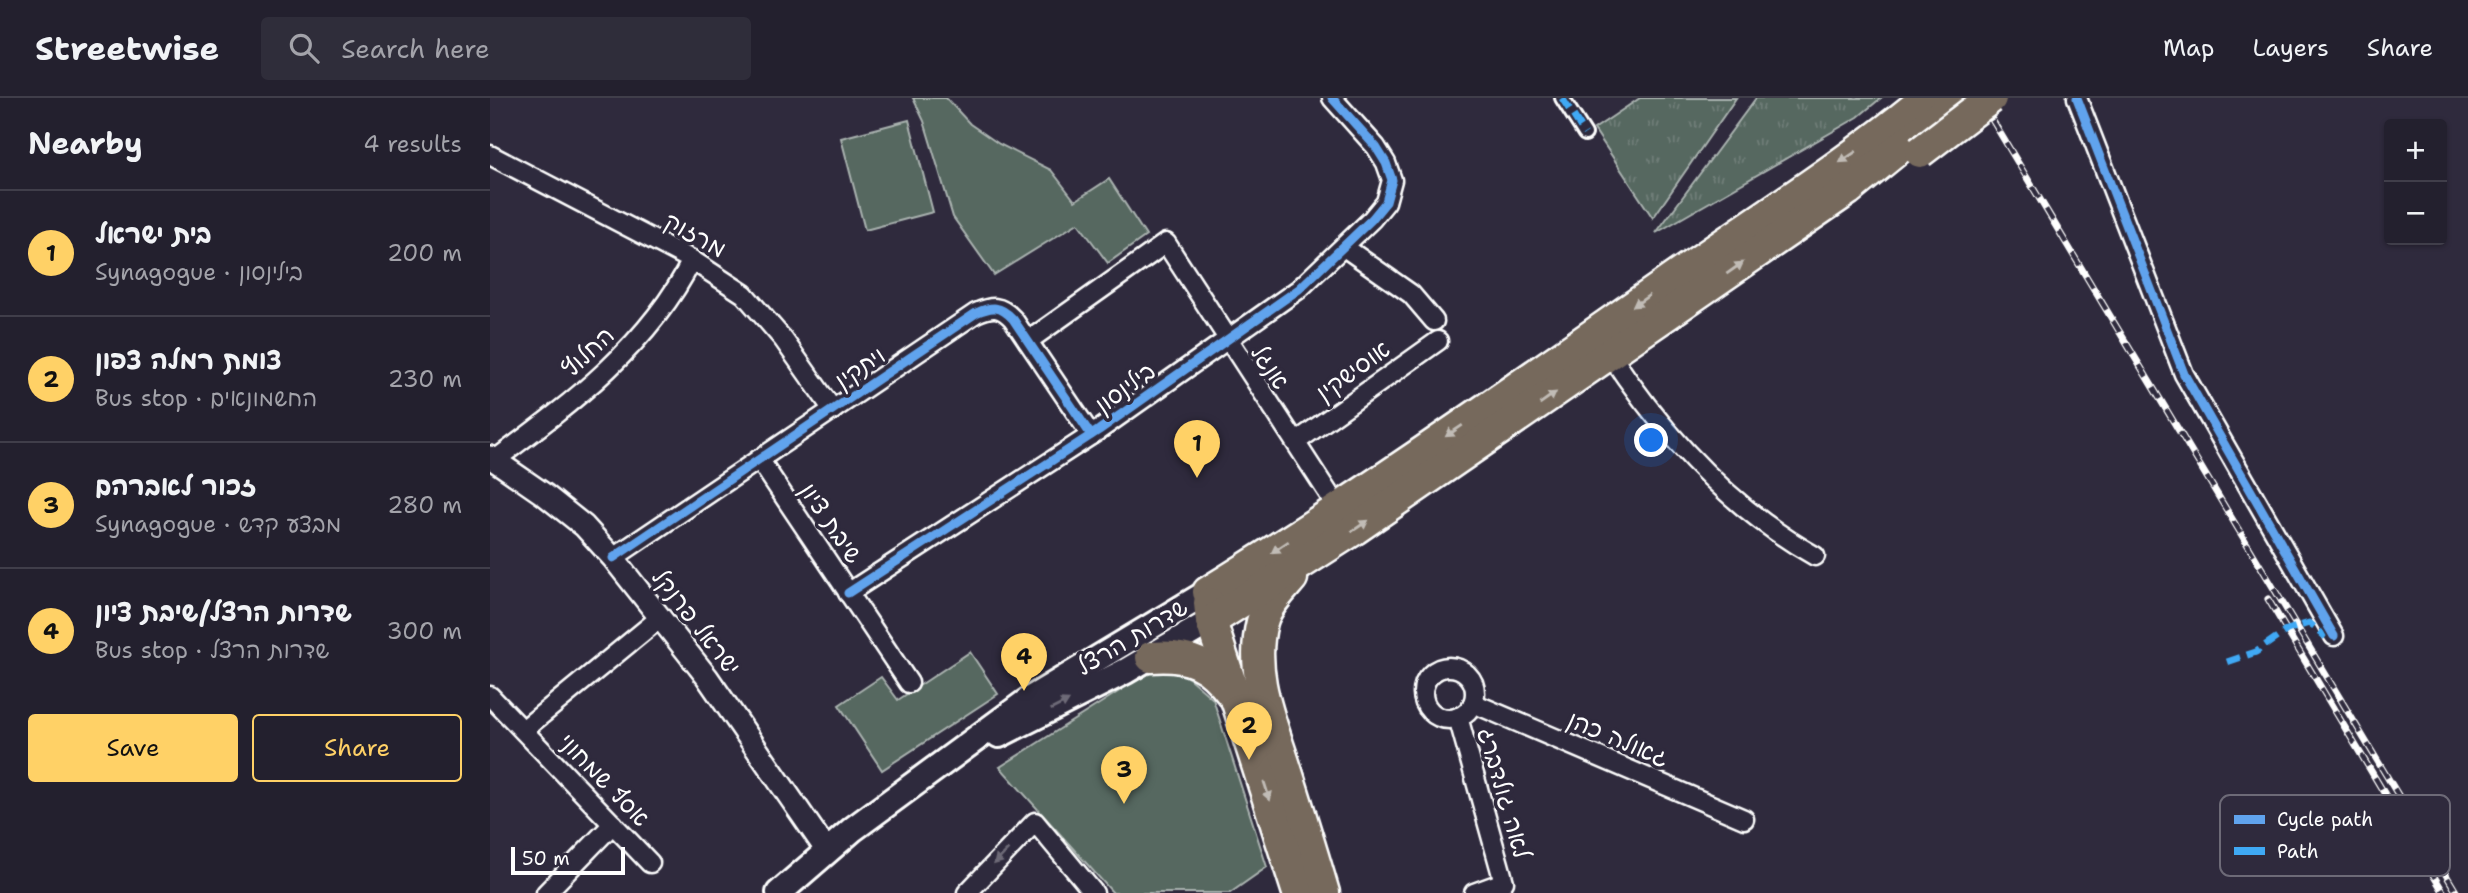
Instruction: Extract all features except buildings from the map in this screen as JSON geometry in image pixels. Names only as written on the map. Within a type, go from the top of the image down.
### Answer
[{"type":"highway","points":[[1215,608],[1303,564],[1848,190],[1881,177],[1912,135],[1926,98]]},
{"type":"highway","points":[[1215,608],[1338,508],[1912,135],[1961,98]]},
{"type":"highway","points":[[1912,135],[1991,98]]},
{"type":"highway","points":[[1303,564],[1262,620],[1257,661],[1261,687],[1317,888]]},
{"type":"highway","points":[[1215,608],[1239,703],[1317,888]]},
{"type":"highway","points":[[1215,608],[1273,732]]},
{"type":"highway","points":[[1151,657],[1174,655],[1192,659],[1223,682],[1239,703]]},
{"type":"main road","name":"שדרות הרצל","points":[[954,755],[1046,712],[1151,657],[1215,608]]},
{"type":"main road","name":"שדרות הרצל","points":[[779,893],[827,851],[1030,699],[1215,608]]},
{"type":"street","name":"בילינסון","points":[[848,593],[1091,435],[1298,289],[1345,247],[1386,202],[1392,180],[1376,147],[1332,98]]},
{"type":"street","points":[[1562,98],[1586,134]]},
{"type":"street","points":[[2077,98],[2184,374],[2334,636]]},
{"type":"street","name":"מרזוק","points":[[490,155],[692,260],[744,294],[763,313],[832,410]]},
{"type":"street","name":"אנגל","points":[[1028,341],[1166,243],[1338,508]]},
{"type":"street","points":[[1345,247],[1411,294],[1434,321]]},
{"type":"street","name":"החלוץ","points":[[492,458],[560,411],[629,350],[667,303],[692,260]]},
{"type":"street","name":"ויתקין","points":[[613,558],[976,313],[991,306],[1003,309],[1028,341],[1091,435]]},
{"type":"street","name":"אוסישקין","points":[[1296,442],[1438,341]]},
{"type":"street","points":[[1610,354],[1647,406],[1704,469],[1766,524],[1788,541],[1815,556]]},
{"type":"street","name":"ישראל פרנקל","points":[[492,458],[584,526],[613,558],[707,677],[827,851]]},
{"type":"street","name":"שיבת ציון","points":[[759,459],[909,683]]},
{"type":"street","name":"אסף שמחוני","points":[[523,730],[661,617]]},
{"type":"street","points":[[1449,667],[1464,672],[1474,685],[1473,703],[1468,711],[1458,717],[1442,717],[1427,705],[1424,689],[1428,678],[1434,672],[1449,667]]},
{"type":"street","name":"אסף שמחוני","points":[[490,695],[650,863]]},
{"type":"street","name":"גאולה כהן","points":[[1473,703],[1744,819]]},
{"type":"street","name":"לאה גולדברג","points":[[1458,717],[1504,882],[1474,893]]},
{"type":"street","points":[[967,893],[1035,822],[1094,893]]},
{"type":"street","points":[[545,893],[613,824]]},
{"type":"green space","points":[[913,98],[946,98],[970,124],[999,144],[1051,170],[1075,201],[1109,179],[1146,236],[1108,263],[1078,223],[994,275],[953,217],[924,121]]},
{"type":"green space","points":[[1640,98],[1736,98],[1653,218],[1594,129]]},
{"type":"green space","points":[[1756,98],[1881,98],[1858,117],[1656,233]]},
{"type":"green space","points":[[909,120],[933,212],[865,230],[841,138]]},
{"type":"green space","points":[[970,652],[998,694],[882,770],[839,705],[881,677],[898,700]]},
{"type":"green space","points":[[1173,669],[1190,679],[1213,699],[1267,867],[1230,893],[1113,893],[1000,767],[1151,671]]},
{"type":"railway","points":[[1979,98],[2398,795]]},
{"type":"railway","points":[[2268,599],[2385,795]]},
{"type":"railway","points":[[2434,876],[2444,893]]},
{"type":"railway","points":[[2447,876],[2457,893]]},
{"type":"marked path","points":[[1562,98],[1585,134]]},
{"type":"marked path","points":[[2227,662],[2256,652],[2287,630],[2309,623],[2326,637]]},
{"type":"cycle path","points":[[848,593],[1099,430],[1299,289],[1372,219],[1386,202],[1392,180],[1376,147],[1332,98]]},
{"type":"cycle path","points":[[2077,98],[2184,374],[2334,636]]},
{"type":"cycle path","points":[[613,558],[976,313],[987,309],[1000,309],[1013,319],[1091,435]]},
{"type":"place","name":"בית ישראל","points":[[1197,478]]},
{"type":"place","name":"שדרות הרצל/שיבת ציון","points":[[1024,691]]},
{"type":"place","name":"צומת רמלה צפון","points":[[1249,760]]},
{"type":"place","name":"זכור לאברהם","points":[[1124,804]]}]
